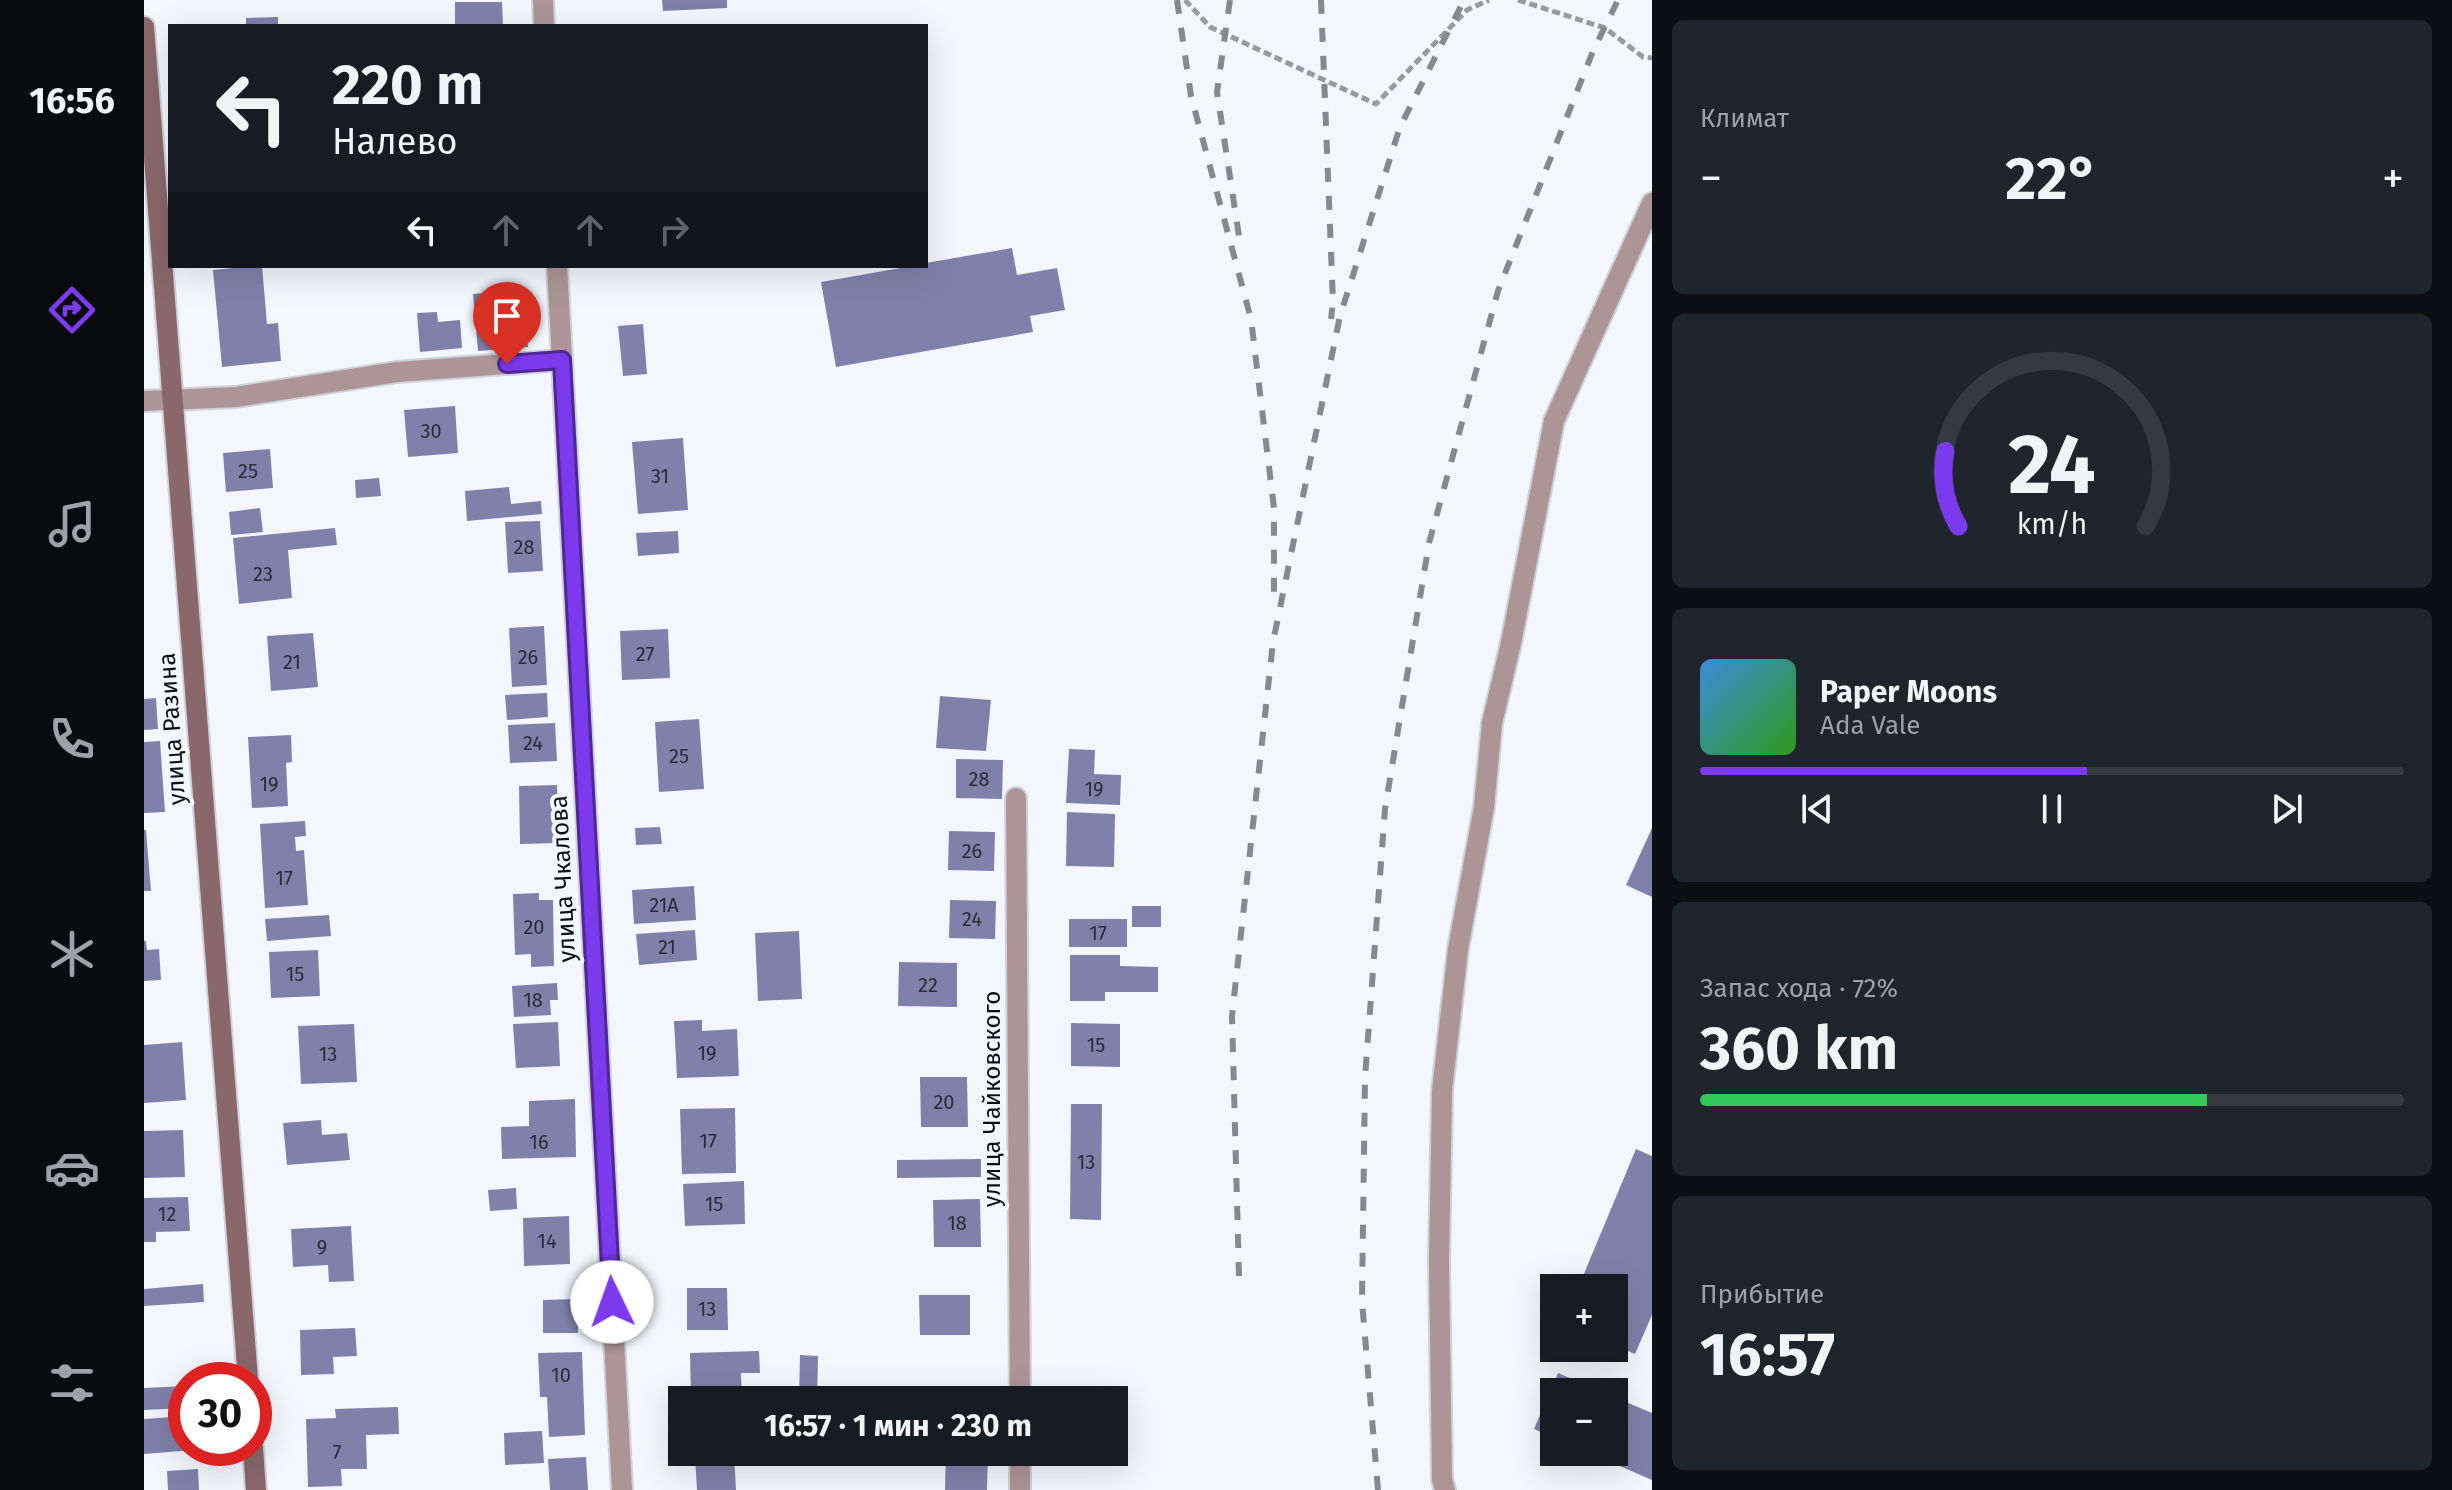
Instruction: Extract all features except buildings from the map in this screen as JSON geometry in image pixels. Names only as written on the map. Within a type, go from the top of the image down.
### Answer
[{"type":"street","points":[[543,0],[544,24]]},
{"type":"street","name":"улица Разина","points":[[144,27],[247,1362]]},
{"type":"street","points":[[1445,1490],[1442,1480],[1439,1261],[1442,1091],[1458,949],[1484,807],[1492,723],[1511,643],[1554,421],[1652,203]]},
{"type":"street","name":"улица Чкалова","points":[[557,268],[622,1490]]},
{"type":"street","points":[[144,401],[236,397],[397,372],[562,360]]},
{"type":"street","name":"улица Чайковского","points":[[1016,798],[1020,1386]]},
{"type":"street","points":[[254,1466],[256,1490]]},
{"type":"street","points":[[1020,1466],[1020,1490]]},
{"type":"path","points":[[1185,0],[1210,27],[1376,104],[1467,10],[1489,0]]},
{"type":"path","points":[[1518,0],[1605,28],[1643,57],[1652,58]]},
{"type":"railway","points":[[1177,0],[1191,96],[1251,319],[1274,508],[1274,602]]},
{"type":"railway","points":[[1230,0],[1217,92],[1239,236]]},
{"type":"railway","points":[[1321,0],[1333,302],[1331,319]]},
{"type":"railway","points":[[1239,1276],[1232,1016],[1273,642],[1340,316],[1400,127],[1464,0]]},
{"type":"railway","points":[[1378,1490],[1362,1301],[1365,1078],[1385,809],[1429,543],[1498,291],[1593,51],[1618,0]]},
{"type":"route","points":[[507,364],[562,360],[612,1302]]}]
